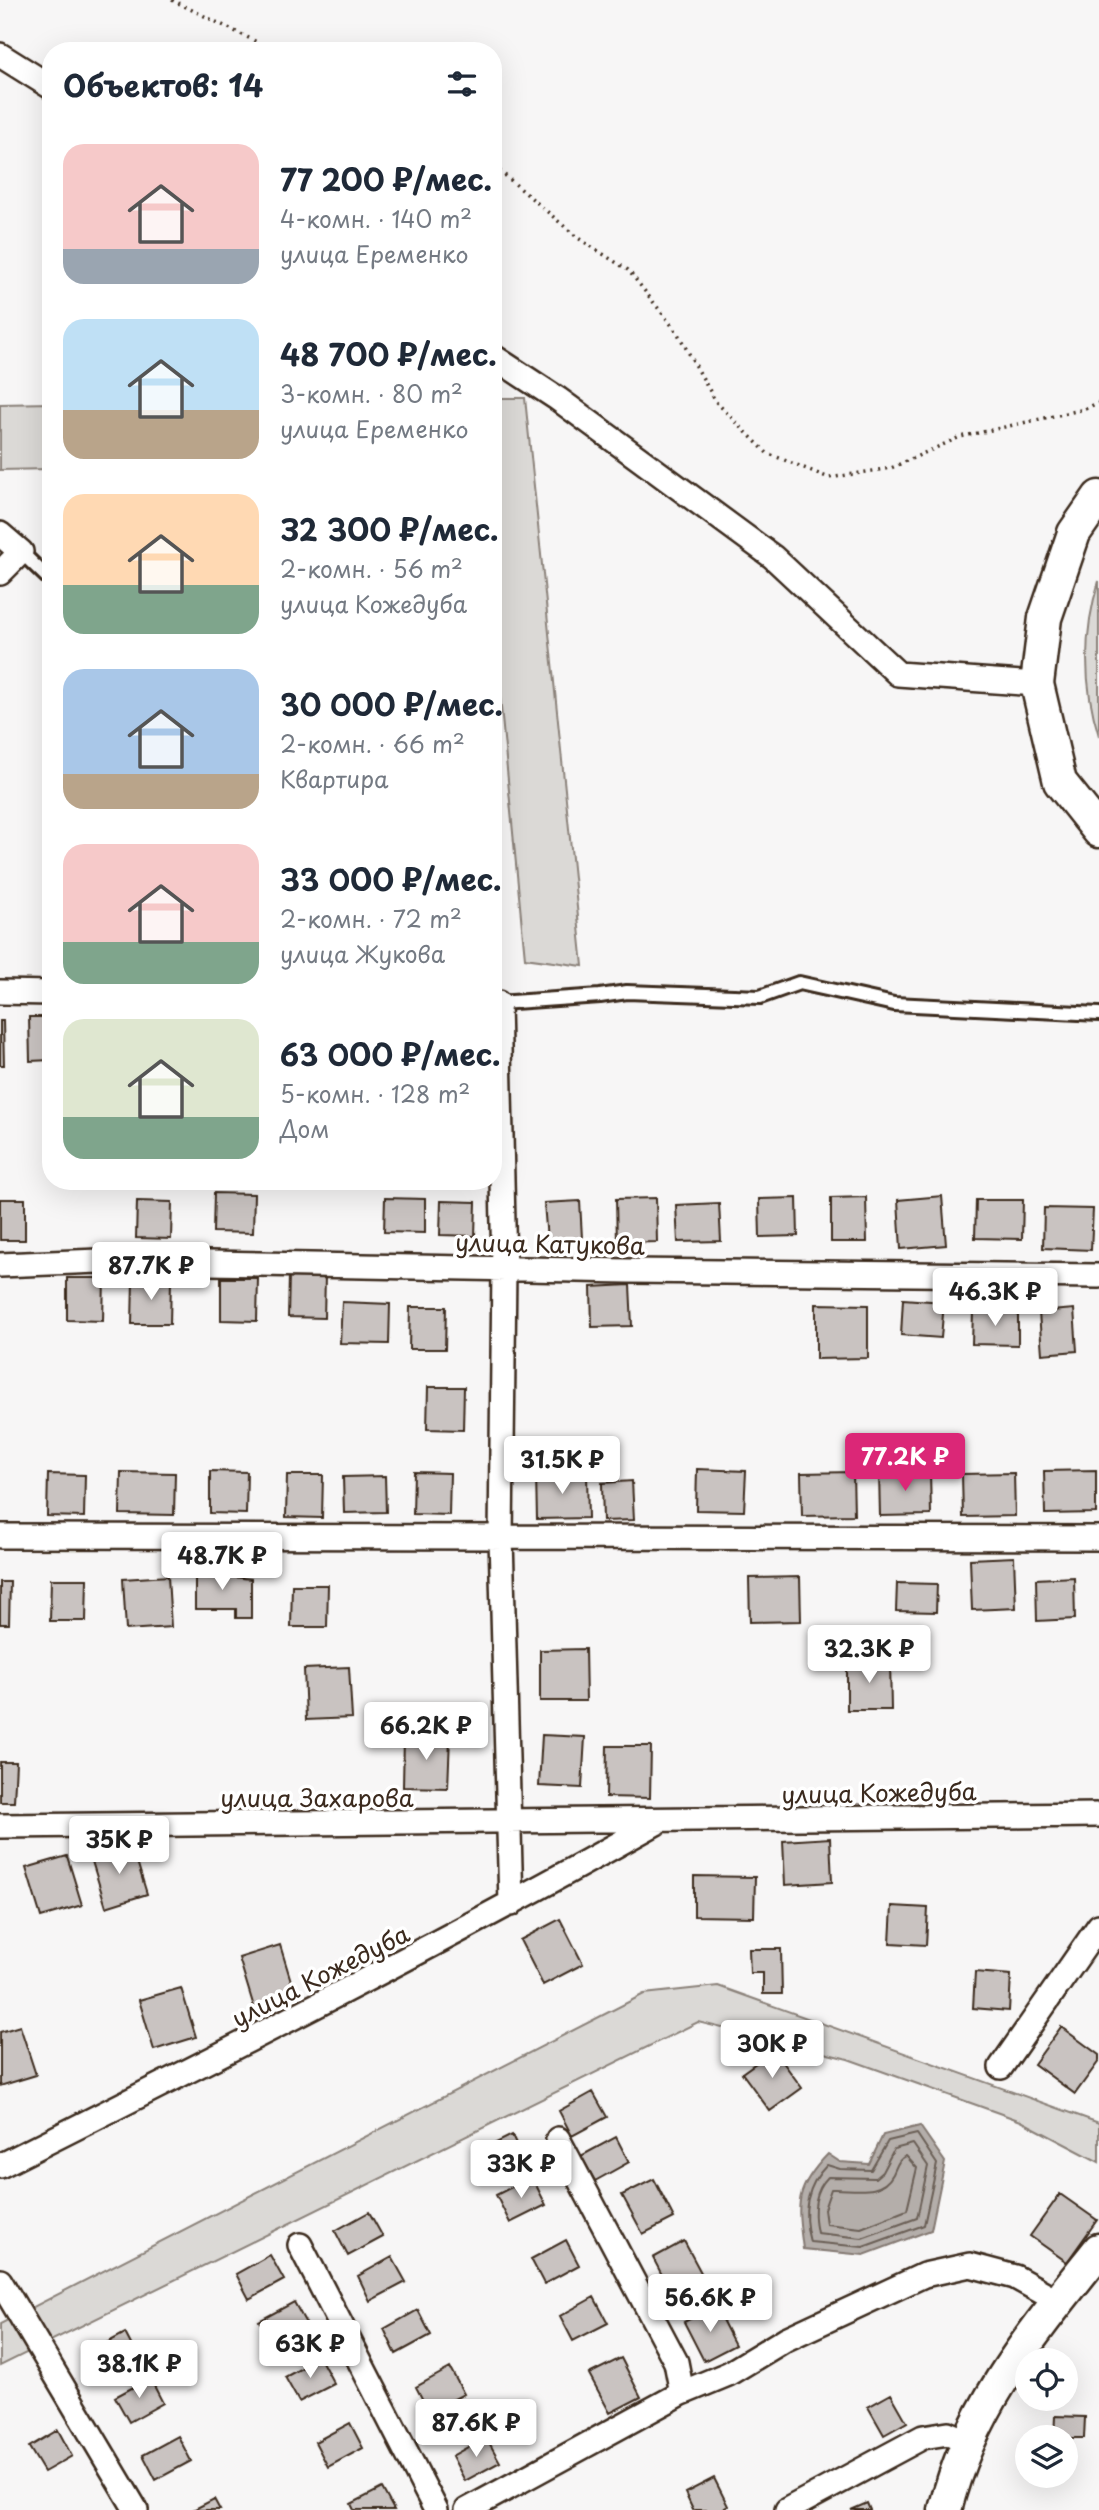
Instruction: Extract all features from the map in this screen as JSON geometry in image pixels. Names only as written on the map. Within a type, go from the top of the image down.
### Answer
[{"type":"main road","points":[[1099,497],[1074,533],[1069,545],[1045,618],[1037,684],[1060,782],[1099,831]]},
{"type":"main road","points":[[945,2510],[967,2441],[989,2396],[1014,2358],[1099,2250]]},
{"type":"street","points":[[0,55],[42,81]]},
{"type":"street","points":[[502,362],[558,399],[773,557],[898,674],[1037,684]]},
{"type":"street","points":[[0,534],[21,552],[0,573]]},
{"type":"street","points":[[0,992],[42,993]]},
{"type":"street","points":[[502,1190],[504,1268],[501,1538],[511,1904]]},
{"type":"street","name":"улица Катукова","points":[[0,1265],[99,1261],[1099,1276]]},
{"type":"street","points":[[0,1536],[1099,1538]]},
{"type":"street","name":"улица Кожедуба","points":[[509,1822],[1099,1815]]},
{"type":"street","name":"улица Кожедуба","points":[[0,2166],[283,2024],[511,1904],[659,1821]]},
{"type":"street","name":"улица Захарова","points":[[0,1826],[509,1822]]},
{"type":"street","points":[[1001,2067],[1099,1926]]},
{"type":"street","points":[[558,2138],[676,2362],[682,2393]]},
{"type":"street","points":[[300,2245],[436,2510]]},
{"type":"street","points":[[467,2510],[682,2393],[728,2374],[786,2339],[924,2275],[970,2266],[1015,2277],[1058,2301]]},
{"type":"street","points":[[0,2281],[136,2510]]},
{"type":"street","points":[[787,2510],[923,2437],[948,2433],[967,2441]]},
{"type":"lane","points":[[21,552],[42,572]]},
{"type":"lane","points":[[502,1003],[627,992],[760,997],[799,983],[894,1004],[1099,1014]]},
{"type":"path","points":[[172,0],[257,42]]},
{"type":"path","points":[[502,173],[578,238],[628,270],[677,332],[716,402],[767,453],[829,478],[891,468],[960,437],[1086,409],[1099,402]]},
{"type":"shaded area","points":[[502,398],[525,398],[583,966],[525,958],[502,718]]},
{"type":"shaded area","points":[[42,403],[42,469],[0,470],[0,404]]},
{"type":"shaded area","points":[[1099,581],[1099,736],[1090,698],[1087,658],[1090,619]]},
{"type":"shaded area","points":[[718,1986],[1099,2123],[1099,2162],[1021,2121],[848,2059],[698,2022],[0,2366],[0,2324],[644,1994]]},
{"type":"water","points":[[920,2126],[945,2162],[931,2230],[864,2255],[803,2249],[800,2197],[809,2177],[828,2154],[840,2162],[869,2164],[883,2135]]},
{"type":"building","points":[[29,1017],[42,1017],[42,1060],[30,1061]]},
{"type":"building","points":[[0,1021],[3,1021],[4,1065],[0,1065]]},
{"type":"building","points":[[214,1193],[254,1194],[253,1233],[213,1232]]},
{"type":"building","points":[[942,1196],[946,1245],[901,1249],[898,1200]]},
{"type":"building","points":[[866,1197],[867,1242],[831,1242],[831,1198]]},
{"type":"building","points":[[385,1198],[425,1199],[425,1233],[384,1232]]},
{"type":"building","points":[[656,1198],[657,1242],[617,1243],[616,1199]]},
{"type":"building","points":[[797,1198],[798,1236],[760,1237],[759,1199]]},
{"type":"building","points":[[0,1199],[25,1199],[25,1240],[0,1240]]},
{"type":"building","points":[[976,1200],[1023,1200],[1022,1239],[975,1238]]},
{"type":"building","points":[[137,1201],[172,1202],[171,1239],[136,1238]]},
{"type":"building","points":[[441,1201],[476,1202],[475,1236],[440,1235]]},
{"type":"building","points":[[580,1201],[582,1238],[547,1240],[544,1203]]},
{"type":"building","points":[[719,1203],[721,1241],[678,1242],[676,1205]]},
{"type":"building","points":[[1044,1208],[1093,1209],[1091,1250],[1043,1248]]},
{"type":"building","points":[[289,1275],[325,1276],[324,1318],[288,1317]]},
{"type":"building","points":[[67,1278],[104,1278],[103,1321],[67,1320]]},
{"type":"building","points":[[221,1278],[258,1278],[257,1321],[221,1320]]},
{"type":"building","points":[[133,1280],[171,1280],[170,1324],[132,1324]]},
{"type":"building","points":[[630,1285],[632,1326],[592,1327],[591,1287]]},
{"type":"building","points":[[903,1299],[944,1302],[941,1338],[901,1335]]},
{"type":"building","points":[[342,1302],[390,1304],[389,1344],[340,1343]]},
{"type":"building","points":[[816,1304],[868,1305],[868,1358],[816,1359]]},
{"type":"building","points":[[410,1307],[446,1307],[445,1349],[409,1349]]},
{"type":"building","points":[[1074,1309],[1077,1351],[1042,1354],[1039,1312]]},
{"type":"building","points":[[973,1311],[1018,1312],[1018,1345],[972,1344]]},
{"type":"building","points":[[428,1387],[464,1387],[463,1430],[427,1429]]},
{"type":"building","points":[[697,1469],[746,1471],[744,1511],[696,1510]]},
{"type":"building","points":[[1096,1470],[1096,1513],[1045,1514],[1044,1471]]},
{"type":"building","points":[[210,1471],[247,1472],[246,1514],[210,1513]]},
{"type":"building","points":[[930,1471],[931,1515],[880,1516],[879,1472]]},
{"type":"building","points":[[121,1472],[175,1473],[174,1515],[120,1514]]},
{"type":"building","points":[[414,1472],[450,1473],[449,1515],[413,1514]]},
{"type":"building","points":[[853,1472],[854,1515],[802,1516],[801,1473]]},
{"type":"building","points":[[1014,1473],[1015,1516],[963,1517],[962,1474]]},
{"type":"building","points":[[48,1474],[85,1475],[84,1517],[47,1516]]},
{"type":"building","points":[[587,1474],[588,1518],[537,1519],[536,1475]]},
{"type":"building","points":[[287,1475],[323,1475],[322,1518],[286,1517]]},
{"type":"building","points":[[385,1476],[386,1512],[344,1513],[343,1477]]},
{"type":"building","points":[[632,1481],[634,1520],[603,1521],[602,1483]]},
{"type":"building","points":[[1014,1557],[1016,1608],[972,1610],[970,1559]]},
{"type":"building","points":[[195,1567],[218,1567],[218,1575],[251,1579],[251,1618],[236,1618],[236,1609],[195,1609]]},
{"type":"building","points":[[168,1576],[171,1627],[126,1630],[123,1579]]},
{"type":"building","points":[[800,1577],[801,1621],[750,1622],[749,1578]]},
{"type":"building","points":[[1074,1577],[1075,1619],[1037,1621],[1036,1579]]},
{"type":"building","points":[[51,1579],[87,1579],[86,1621],[50,1621]]},
{"type":"building","points":[[0,1582],[10,1582],[9,1624],[0,1624]]},
{"type":"building","points":[[897,1583],[937,1584],[936,1612],[896,1611]]},
{"type":"building","points":[[292,1585],[328,1585],[327,1627],[291,1627]]},
{"type":"building","points":[[585,1649],[586,1701],[540,1701],[540,1650]]},
{"type":"building","points":[[847,1659],[890,1659],[891,1710],[847,1710]]},
{"type":"building","points":[[349,1667],[352,1718],[306,1720],[304,1669]]},
{"type":"building","points":[[542,1735],[585,1737],[582,1788],[539,1786]]},
{"type":"building","points":[[404,1736],[450,1737],[448,1788],[403,1787]]},
{"type":"building","points":[[607,1746],[651,1746],[650,1798],[606,1797]]},
{"type":"building","points":[[0,1762],[16,1762],[14,1802],[0,1802]]},
{"type":"building","points":[[830,1838],[832,1882],[785,1885],[783,1841]]},
{"type":"building","points":[[132,1845],[147,1894],[106,1907],[91,1858]]},
{"type":"building","points":[[67,1856],[82,1905],[41,1917],[26,1868]]},
{"type":"building","points":[[694,1876],[755,1877],[754,1917],[694,1916]]},
{"type":"building","points":[[892,1906],[928,1908],[926,1945],[890,1943]]},
{"type":"building","points":[[560,1919],[583,1964],[543,1985],[520,1940]]},
{"type":"building","points":[[280,1945],[295,1994],[254,2007],[239,1958]]},
{"type":"building","points":[[749,1949],[781,1949],[782,1994],[763,1994],[763,1973],[750,1973]]},
{"type":"building","points":[[975,1972],[1011,1975],[1009,2011],[973,2008]]},
{"type":"building","points":[[181,1988],[196,2037],[154,2050],[139,2000]]},
{"type":"building","points":[[20,2026],[36,2075],[0,2086],[0,2032]]},
{"type":"building","points":[[1061,2027],[1099,2055],[1099,2061],[1075,2094],[1034,2064]]},
{"type":"building","points":[[774,2050],[802,2088],[770,2111],[742,2073]]},
{"type":"building","points":[[593,2092],[607,2117],[572,2136],[559,2111]]},
{"type":"building","points":[[512,2135],[525,2163],[487,2181],[474,2154]]},
{"type":"building","points":[[616,2137],[629,2162],[595,2181],[581,2156]]},
{"type":"building","points":[[532,2177],[546,2205],[510,2223],[496,2195]]},
{"type":"building","points":[[654,2179],[674,2218],[643,2234],[622,2195]]},
{"type":"building","points":[[1060,2194],[1097,2220],[1067,2262],[1030,2236]]},
{"type":"building","points":[[369,2212],[383,2237],[348,2256],[335,2231]]},
{"type":"building","points":[[566,2240],[579,2265],[544,2284],[531,2259]]},
{"type":"building","points":[[684,2241],[705,2280],[673,2296],[653,2258]]},
{"type":"building","points":[[270,2255],[284,2280],[249,2299],[236,2274]]},
{"type":"building","points":[[392,2257],[406,2282],[370,2301],[358,2276]]},
{"type":"building","points":[[594,2297],[608,2323],[573,2341],[560,2316]]},
{"type":"building","points":[[294,2302],[308,2327],[273,2346],[259,2321]]},
{"type":"building","points":[[715,2306],[735,2345],[704,2361],[684,2322]]},
{"type":"building","points":[[418,2310],[431,2335],[396,2354],[384,2329]]},
{"type":"building","points":[[125,2333],[138,2358],[104,2377],[90,2352]]},
{"type":"building","points":[[320,2358],[334,2384],[299,2402],[285,2377]]},
{"type":"building","points":[[621,2358],[641,2397],[610,2413],[589,2374]]},
{"type":"building","points":[[450,2368],[464,2394],[429,2412],[416,2387]]},
{"type":"building","points":[[150,2378],[163,2403],[129,2422],[115,2397]]},
{"type":"building","points":[[891,2394],[907,2422],[884,2435],[868,2407]]},
{"type":"building","points":[[1055,2416],[1085,2417],[1084,2438],[1078,2438],[1078,2425],[1055,2425]]},
{"type":"building","points":[[350,2423],[363,2448],[328,2467],[315,2442]]},
{"type":"building","points":[[58,2430],[72,2456],[44,2472],[29,2447]]},
{"type":"building","points":[[178,2436],[191,2461],[156,2480],[143,2455]]},
{"type":"building","points":[[486,2437],[500,2462],[465,2481],[452,2456]]},
{"type":"building","points":[[714,2478],[728,2506],[721,2510],[693,2510],[685,2493]]},
{"type":"building","points":[[382,2488],[394,2510],[354,2510],[351,2504]]},
{"type":"building","points":[[214,2499],[220,2510],[193,2510]]},
{"type":"building","points":[[867,2503],[870,2510],[851,2510]]}]
